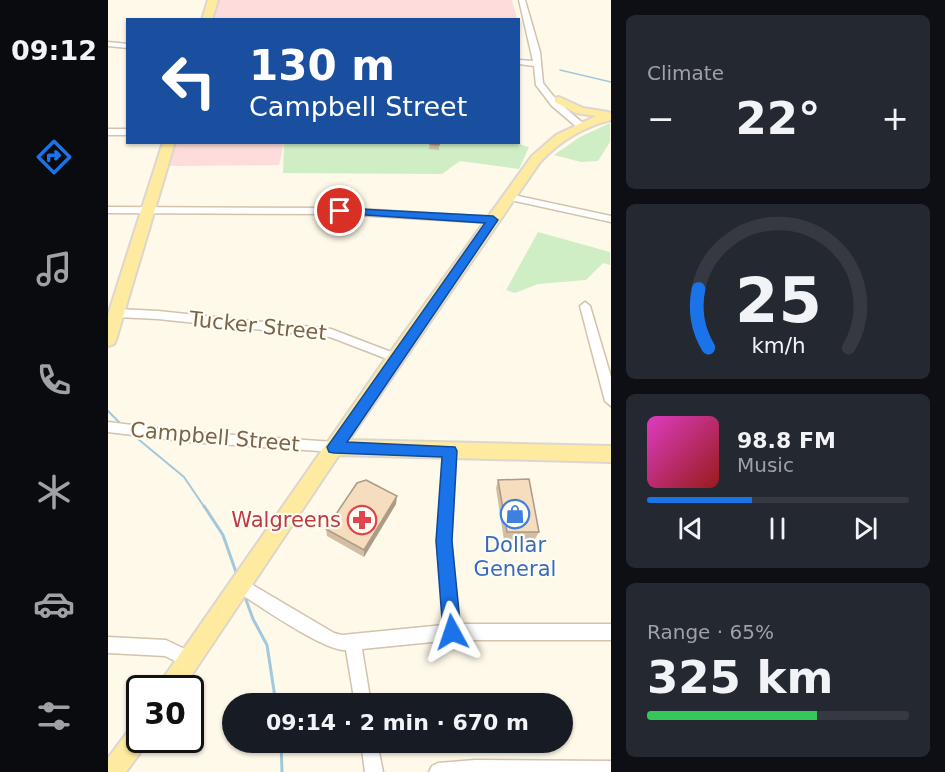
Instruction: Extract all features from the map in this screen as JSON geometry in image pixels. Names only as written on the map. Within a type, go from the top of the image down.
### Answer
[{"type":"main road","points":[[208,18],[213,0]]},
{"type":"main road","points":[[559,100],[580,111],[610,115]]},
{"type":"main road","points":[[179,675],[395,358],[543,150],[560,137],[610,115]]},
{"type":"main road","points":[[108,340],[169,144]]},
{"type":"main road","name":"Campbell Street","points":[[334,447],[610,454]]},
{"type":"main road","points":[[112,772],[126,753]]},
{"type":"street","points":[[522,0],[538,64],[539,83],[555,104],[584,125]]},
{"type":"street","points":[[108,44],[126,46]]},
{"type":"street","points":[[520,62],[538,64]]},
{"type":"street","points":[[538,75],[584,125]]},
{"type":"street","points":[[108,132],[126,132]]},
{"type":"street","points":[[509,197],[610,219]]},
{"type":"street","points":[[108,210],[359,212],[493,220]]},
{"type":"street","points":[[585,306],[610,400]]},
{"type":"street","name":"Tucker Street","points":[[117,313],[158,315],[331,333],[395,358]]},
{"type":"street","name":"Campbell Street","points":[[109,427],[211,439],[334,447]]},
{"type":"street","points":[[450,451],[444,541],[452,632]]},
{"type":"street","points":[[243,582],[330,639],[342,644],[452,632],[610,632]]},
{"type":"street","points":[[353,644],[361,693]]},
{"type":"street","points":[[108,645],[166,648],[189,660]]},
{"type":"street","points":[[371,753],[374,772]]},
{"type":"street","points":[[438,772],[475,769],[610,771]]},
{"type":"shaded area","points":[[218,0],[512,0],[517,18],[212,18]]},
{"type":"shaded area","points":[[176,144],[284,144],[279,165],[170,166]]},
{"type":"green space","points":[[610,123],[610,142],[598,161],[581,162],[554,155],[580,137]]},
{"type":"green space","points":[[284,144],[518,144],[529,147],[519,169],[460,161],[442,174],[283,173]]},
{"type":"green space","points":[[538,232],[610,252],[610,265],[603,263],[586,280],[538,284],[515,293],[506,290]]},
{"type":"building","name":"Dollar General","points":[[529,479],[539,532],[507,532],[498,480]]},
{"type":"building","name":"Walgreens","points":[[366,480],[397,496],[364,550],[326,529],[357,483]]},
{"type":"waterway","points":[[560,70],[611,82]]},
{"type":"waterway","points":[[108,411],[121,424]]},
{"type":"waterway","points":[[132,434],[184,477],[205,508]]},
{"type":"waterway","points":[[204,506],[223,535],[237,575]]},
{"type":"waterway","points":[[245,597],[253,619],[267,645],[274,693]]},
{"type":"waterway","points":[[281,753],[282,772]]},
{"type":"place","name":"Dollar General","points":[[515,514]]},
{"type":"place","name":"Walgreens","points":[[362,520]]},
{"type":"route","points":[[340,211],[493,220],[334,447],[450,451],[444,541],[452,632]]}]
